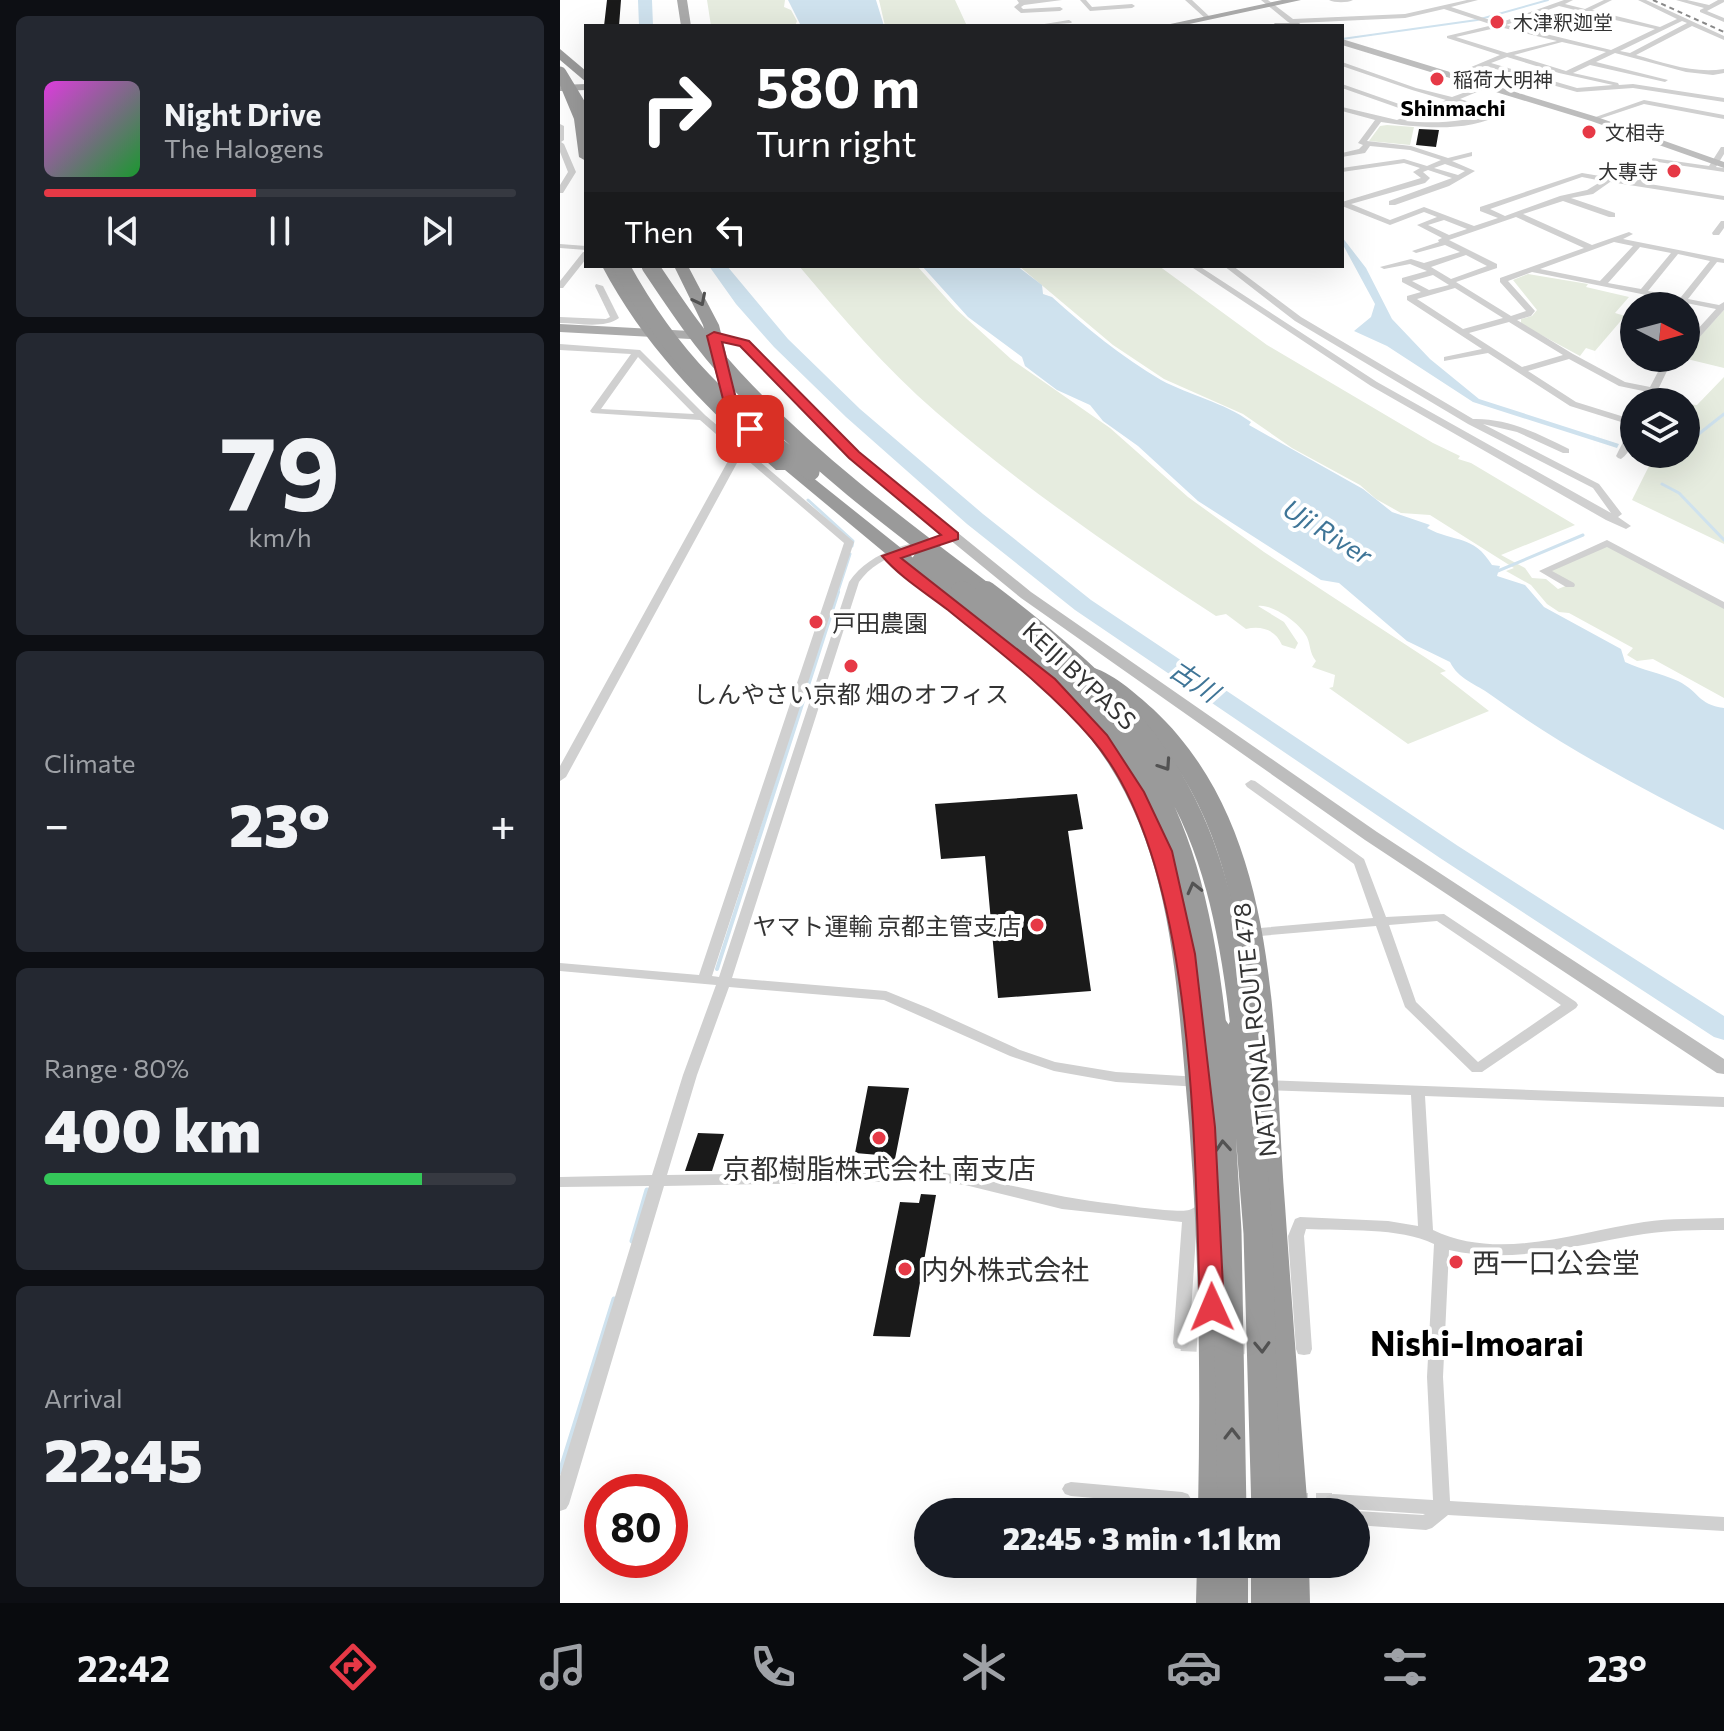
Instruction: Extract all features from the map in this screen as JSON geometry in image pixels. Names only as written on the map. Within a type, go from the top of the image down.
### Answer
[{"type":"highway","points":[[561,62],[583,72]]},
{"type":"highway","points":[[561,62],[584,86]]},
{"type":"highway","points":[[561,62],[584,112]]},
{"type":"highway","points":[[561,86],[580,119],[584,143]]},
{"type":"highway","name":"NATIONAL ROUTE 478","points":[[610,268],[642,342],[684,377],[730,430],[893,555],[1049,683],[1078,711],[1119,764],[1150,821],[1171,880],[1185,954],[1199,1082],[1199,1211],[1213,1498]]},
{"type":"highway","points":[[622,268],[648,318],[688,371],[740,420],[811,472]]},
{"type":"highway","name":"KEIJI BYPASS","points":[[635,268],[667,321],[709,374],[811,472],[1034,650],[1091,703],[1129,747],[1151,780],[1185,853],[1204,933],[1218,1060],[1228,1253],[1232,1498]]},
{"type":"highway","name":"KEIJI BYPASS","points":[[652,268],[747,394],[818,459],[1089,676],[1148,741],[1192,812],[1218,889],[1242,1034],[1259,1252],[1266,1498]]},
{"type":"highway","points":[[666,268],[698,328],[708,340]]},
{"type":"highway","name":"NATIONAL ROUTE 478","points":[[682,268],[705,310],[708,340],[729,399],[750,429],[893,555],[958,601],[1111,685],[1159,728],[1188,765],[1213,811],[1233,866],[1248,933],[1263,1085],[1291,1498]]},
{"type":"highway","points":[[1212,1603],[1213,1578]]},
{"type":"highway","points":[[1232,1578],[1232,1603]]},
{"type":"highway","points":[[1267,1578],[1267,1603]]},
{"type":"highway","points":[[1293,1578],[1294,1603]]},
{"type":"main road","points":[[682,0],[686,24]]},
{"type":"main road","points":[[1176,24],[1267,2],[1296,0]]},
{"type":"main road","points":[[561,86],[584,88]]},
{"type":"main road","points":[[560,328],[642,342],[708,340]]},
{"type":"street","points":[[1053,0],[1071,24]]},
{"type":"street","points":[[1059,0],[1021,2],[1017,7],[1030,19],[1071,24]]},
{"type":"street","points":[[1083,0],[1090,9],[1132,6]]},
{"type":"street","points":[[1188,0],[1208,18]]},
{"type":"street","points":[[1332,0],[1350,0]]},
{"type":"street","points":[[1267,2],[1294,23],[1320,17],[1348,21],[1447,8],[1475,0]]},
{"type":"street","points":[[1570,0],[1499,25],[1449,37],[1623,86]]},
{"type":"street","points":[[1585,11],[1609,0]]},
{"type":"street","points":[[1641,0],[1724,38]]},
{"type":"street","points":[[1679,0],[1709,7]]},
{"type":"street","points":[[1723,1],[1702,11],[1724,20]]},
{"type":"street","points":[[1558,4],[1661,29]]},
{"type":"street","points":[[1447,8],[1562,41],[1712,74],[1724,71]]},
{"type":"street","points":[[1030,19],[1060,9]]},
{"type":"street","points":[[1536,34],[1601,15]]},
{"type":"street","points":[[1569,72],[1680,20]]},
{"type":"street","points":[[1631,55],[1691,24]]},
{"type":"street","points":[[1454,76],[1506,55],[1562,41]]},
{"type":"street","points":[[1346,45],[1594,119],[1719,166]]},
{"type":"street","points":[[1591,63],[1665,80]]},
{"type":"street","points":[[1487,64],[1577,90],[1623,86],[1658,88],[1720,99],[1724,92]]},
{"type":"street","points":[[1344,65],[1414,89],[1501,113],[1478,122]]},
{"type":"street","points":[[1658,88],[1681,68]]},
{"type":"street","points":[[1344,82],[1349,73],[1360,69]]},
{"type":"street","points":[[1393,124],[1487,86]]},
{"type":"street","points":[[1344,87],[1419,113]]},
{"type":"street","points":[[1594,119],[1644,102],[1724,117]]},
{"type":"street","points":[[1344,110],[1393,124],[1478,122],[1493,127]]},
{"type":"street","points":[[1374,195],[1395,204],[1471,171],[1411,148],[1362,143],[1378,121]]},
{"type":"street","points":[[560,126],[561,146],[572,172],[563,180],[560,191]]},
{"type":"street","points":[[1367,145],[1362,151],[1344,153],[1344,170],[1404,161],[1457,177]]},
{"type":"street","points":[[561,146],[584,149]]},
{"type":"street","points":[[1719,166],[1724,149]]},
{"type":"street","points":[[1344,203],[1422,181],[1426,178],[1417,172],[1469,154]]},
{"type":"street","points":[[1638,184],[1656,160],[1719,166]]},
{"type":"street","points":[[1506,219],[1483,209],[1582,175],[1724,198]]},
{"type":"street","points":[[1416,251],[1563,198],[1590,192],[1608,180]]},
{"type":"street","points":[[1422,181],[1437,187]]},
{"type":"street","points":[[1563,198],[1612,215]]},
{"type":"street","points":[[1344,203],[1390,223],[1424,209],[1474,229]]},
{"type":"street","points":[[1516,214],[1588,250]]},
{"type":"street","points":[[1444,217],[1421,225],[1465,253],[1494,266],[1410,298],[1573,404],[1620,419]]},
{"type":"street","points":[[1716,233],[1724,223]]},
{"type":"street","points":[[1462,332],[1507,321],[1531,311],[1503,280],[1629,234]]},
{"type":"street","points":[[1616,240],[1719,260]]},
{"type":"street","points":[[560,244],[584,249]]},
{"type":"street","points":[[1602,284],[1638,245]]},
{"type":"street","points":[[1565,276],[1588,250]]},
{"type":"street","points":[[560,286],[584,252]]},
{"type":"street","points":[[1529,269],[1643,292],[1676,252]]},
{"type":"street","points":[[1424,266],[1465,253]]},
{"type":"street","points":[[1690,292],[1719,260]]},
{"type":"street","points":[[1384,267],[1411,261],[1424,266],[1507,321],[1622,384],[1642,388]]},
{"type":"street","points":[[1197,268],[1374,384],[1626,526]]},
{"type":"street","points":[[1231,268],[1298,319],[1471,422],[1596,486],[1617,514],[1610,518]]},
{"type":"street","points":[[1428,293],[1405,280],[1434,272]]},
{"type":"street","points":[[560,320],[607,322],[615,318],[599,286]]},
{"type":"street","points":[[1700,303],[1723,307]]},
{"type":"street","points":[[1700,332],[1723,307]]},
{"type":"street","points":[[708,340],[744,344],[854,455],[952,536],[1026,595],[1192,714],[1724,1068]]},
{"type":"street","points":[[560,347],[642,342]]},
{"type":"street","points":[[642,342],[702,417]]},
{"type":"street","points":[[642,342],[595,411],[702,417],[730,430],[745,456],[849,542],[704,979]]},
{"type":"street","points":[[1447,359],[1488,350]]},
{"type":"street","points":[[1520,370],[1570,356]]},
{"type":"street","points":[[1471,422],[1487,420],[1536,436],[1566,451]]},
{"type":"street","points":[[560,777],[733,461],[745,456]]},
{"type":"street","points":[[560,1504],[661,1180],[690,1075],[725,980],[854,582],[869,565],[952,536]]},
{"type":"street","points":[[1570,585],[1544,571],[1607,543],[1724,606]]},
{"type":"street","points":[[838,581],[854,582]]},
{"type":"street","points":[[1251,784],[1360,862],[1410,1004],[1477,1069],[1479,1093]]},
{"type":"street","points":[[1248,933],[1439,917],[1571,1005],[1477,1069]]},
{"type":"street","points":[[560,967],[886,996],[925,1009],[1032,1060],[1102,1077],[1724,1102]]},
{"type":"street","points":[[1418,1091],[1426,1233]]},
{"type":"street","points":[[560,1182],[947,1177],[1062,1203],[1199,1211],[1181,1343]]},
{"type":"street","points":[[1304,1349],[1296,1236],[1300,1223],[1388,1227],[1426,1233],[1442,1244],[1486,1252],[1646,1227],[1724,1224]]},
{"type":"street","points":[[1442,1244],[1435,1377],[1442,1510]]},
{"type":"street","points":[[1071,1489],[1171,1498]]},
{"type":"street","points":[[1370,1504],[1724,1524]]},
{"type":"street","points":[[1370,1519],[1426,1523],[1442,1510]]},
{"type":"shaded area","points":[[707,0],[785,0],[784,7],[791,10],[797,21],[796,24],[711,24]]},
{"type":"shaded area","points":[[879,0],[955,0],[966,24],[885,24]]},
{"type":"shaded area","points":[[1380,126],[1414,127],[1410,145],[1369,141]]},
{"type":"shaded area","points":[[801,268],[919,268],[956,309],[1011,359],[1110,428],[1188,497],[1264,552],[1446,671],[1440,673],[1489,711],[1408,744],[1329,688],[1333,687],[1335,675],[1312,667],[1316,661],[1307,637],[1286,616],[1271,608],[1258,606],[1284,622],[1298,643],[1295,649],[1282,645],[1267,630],[1246,629],[1226,614],[1216,616],[1108,544],[1003,467],[936,412],[899,378]]},
{"type":"shaded area","points":[[1021,268],[1162,268],[1267,345],[1575,525],[1501,555],[1525,568],[1532,578],[1546,579],[1558,589],[1568,585],[1544,571],[1607,543],[1724,606],[1724,698],[1653,659],[1637,661],[1627,655],[1633,648],[1569,613],[1559,612],[1547,604],[1531,585],[1506,571],[1514,568],[1430,515],[1401,513],[1376,499],[1360,485],[1292,448],[1243,414],[1164,379],[1113,345]]},
{"type":"shaded area","points":[[1528,274],[1588,284],[1586,287],[1620,295],[1620,307],[1615,313],[1620,314],[1620,322],[1595,351],[1586,348],[1580,356],[1521,324],[1521,319],[1532,316],[1537,310],[1513,280]]},
{"type":"shaded area","points":[[1724,310],[1724,368],[1700,362],[1700,337]]},
{"type":"shaded area","points":[[1724,377],[1724,544],[1632,500],[1648,468],[1700,468],[1700,402]]},
{"type":"water","points":[[788,0],[876,0],[883,24],[800,24]]},
{"type":"water","points":[[1344,240],[1366,268],[1392,319],[1430,359],[1479,399],[1619,444],[1617,448],[1473,402],[1387,346],[1354,331],[1371,317],[1375,304],[1344,247]]},
{"type":"water","name":"Uji River","points":[[924,268],[1020,268],[1042,285],[1043,294],[1052,297],[1104,341],[1161,380],[1240,415],[1251,422],[1249,425],[1363,489],[1392,512],[1430,525],[1427,528],[1478,548],[1492,565],[1500,566],[1497,576],[1525,585],[1544,607],[1621,649],[1625,662],[1678,681],[1703,701],[1724,708],[1724,830],[1634,784],[1547,733],[1463,677],[1450,662],[1407,641],[1339,583],[1321,580],[1198,501],[1138,446],[1103,421],[1090,405],[1057,390],[1025,366],[1022,357],[968,317]]},
{"type":"building","points":[[607,0],[621,0],[619,24],[604,24]]},
{"type":"building","points":[[1419,129],[1439,130],[1436,147],[1416,145]]},
{"type":"building","name":"ヤマト運輸 京都主管支店","points":[[1077,794],[1083,829],[1068,831],[1091,991],[998,998],[985,856],[941,859],[935,804]]},
{"type":"building","name":"京都樹脂株式会社 南支店","points":[[868,1086],[909,1088],[893,1169],[876,1168],[879,1155],[855,1153]]},
{"type":"building","points":[[698,1133],[724,1134],[712,1171],[685,1171]]},
{"type":"building","name":"内外株式会社","points":[[921,1194],[936,1195],[910,1337],[873,1336],[900,1202],[919,1203]]},
{"type":"waterway","name":"古川","points":[[645,0],[646,24]]},
{"type":"waterway","points":[[1344,39],[1477,20],[1548,0]]},
{"type":"waterway","name":"古川","points":[[719,268],[742,300],[781,343],[853,413],[975,519],[1083,605],[1449,852],[1724,1030]]},
{"type":"waterway","points":[[1700,433],[1724,414]]},
{"type":"waterway","points":[[1662,484],[1679,493],[1724,540]]},
{"type":"waterway","points":[[808,500],[853,541],[852,546]]},
{"type":"waterway","points":[[1493,573],[1583,535]]},
{"type":"waterway","points":[[837,594],[850,554]]},
{"type":"waterway","points":[[717,969],[838,592]]},
{"type":"waterway","points":[[632,1241],[647,1190]]},
{"type":"waterway","points":[[560,1472],[614,1299]]},
{"type":"tunnel","points":[[1181,1343],[1261,1347]]},
{"type":"railway","points":[[1653,0],[1724,32]]},
{"type":"place","name":"木津釈迦堂","points":[[1497,22]]},
{"type":"place","name":"稲荷大明神","points":[[1437,79]]},
{"type":"place","name":"文相寺","points":[[1589,132]]},
{"type":"place","name":"大專寺","points":[[1674,171]]},
{"type":"place","name":"戸田農園","points":[[816,622]]},
{"type":"place","name":"しんやさい京都 畑のオフィス","points":[[851,666]]},
{"type":"place","name":"ヤマト運輸 京都主管支店","points":[[1037,925]]},
{"type":"place","name":"京都樹脂株式会社 南支店","points":[[879,1138]]},
{"type":"place","name":"西一口公会堂","points":[[1456,1262]]},
{"type":"place","name":"内外株式会社","points":[[905,1269]]},
{"type":"district","name":"Shinmachi","points":[[1453,107]]},
{"type":"district","name":"Nishi-Imoarai","points":[[1477,1342]]},
{"type":"route","points":[[750,429],[729,399],[714,336],[731,338],[744,344],[854,455],[952,536],[890,556],[1049,683],[1101,738],[1135,792],[1150,821],[1171,880],[1185,954],[1204,1127],[1212,1307]]}]
